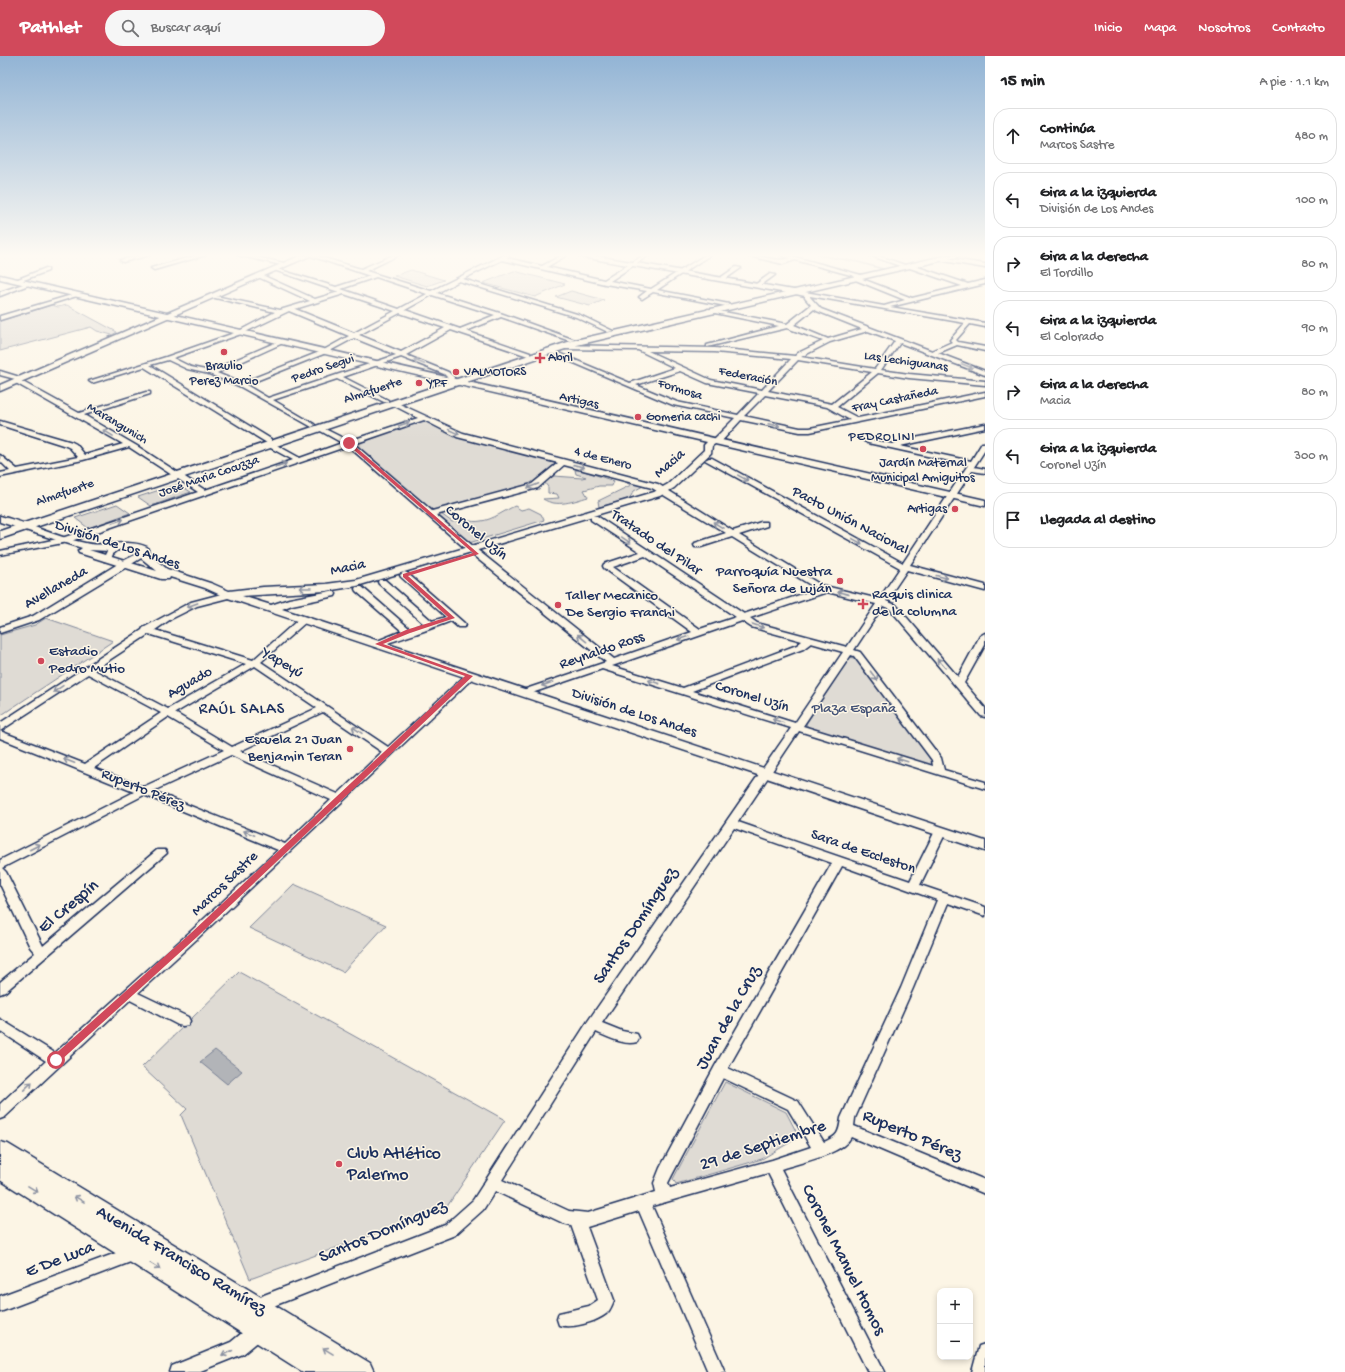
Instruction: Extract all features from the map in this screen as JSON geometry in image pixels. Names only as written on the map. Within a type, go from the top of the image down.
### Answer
[{"type":"main road","points":[[0,388],[165,316]]},
{"type":"main road","name":"Almafuerte","points":[[453,382],[528,354],[572,340],[673,316]]},
{"type":"main road","name":"Almafuerte","points":[[0,530],[19,527],[316,426],[560,347],[685,316]]},
{"type":"main road","points":[[0,535],[19,527]]},
{"type":"main road","name":"Avenida Francisco Ramírez","points":[[0,1151],[259,1319],[326,1372]]},
{"type":"main road","name":"Avenida Francisco Ramírez","points":[[0,1168],[230,1311],[259,1319],[361,1372]]},
{"type":"street","name":"Artigas","points":[[168,316],[453,382],[716,445],[985,502]]},
{"type":"street","points":[[92,380],[168,358],[239,333],[271,316]]},
{"type":"street","points":[[307,316],[446,373],[451,377],[453,382]]},
{"type":"street","points":[[241,385],[324,352],[391,316]]},
{"type":"street","points":[[417,316],[528,354]]},
{"type":"street","points":[[461,331],[497,316]]},
{"type":"street","points":[[505,316],[572,340]]},
{"type":"street","points":[[579,316],[610,331]]},
{"type":"street","points":[[736,316],[797,328],[828,341]]},
{"type":"street","points":[[704,349],[786,326],[795,322],[802,316]]},
{"type":"street","points":[[835,316],[985,373]]},
{"type":"street","points":[[937,316],[985,324]]},
{"type":"street","points":[[956,343],[953,340],[969,322]]},
{"type":"street","name":"Pedro Segui","points":[[268,400],[401,355],[450,328]]},
{"type":"street","points":[[716,445],[738,418],[802,353],[828,341],[867,329]]},
{"type":"street","points":[[832,407],[878,371],[898,340]]},
{"type":"street","points":[[211,373],[280,342]]},
{"type":"street","points":[[932,353],[956,343],[985,348]]},
{"type":"street","name":"Las Lechiguanas","points":[[560,347],[704,349],[796,358],[878,371],[985,384]]},
{"type":"street","name":"Federación","points":[[638,348],[679,369],[712,383],[832,407],[856,420]]},
{"type":"street","name":"Formosa","points":[[549,351],[678,405],[795,430],[810,430]]},
{"type":"street","name":"Coronel Uzín","points":[[168,358],[189,368],[211,373],[241,385],[349,443],[430,514],[607,664],[684,692],[985,786]]},
{"type":"street","points":[[145,365],[297,460]]},
{"type":"street","points":[[629,385],[679,369]]},
{"type":"street","name":"Marangunich","points":[[0,373],[19,380],[175,473],[203,492]]},
{"type":"street","name":"4 de Enero","points":[[338,377],[460,435],[655,486],[813,584],[826,589],[881,602],[894,607],[985,714]]},
{"type":"street","points":[[78,415],[148,393]]},
{"type":"street","name":"Fray Castañeda","points":[[810,430],[985,394]]},
{"type":"street","name":"José Maria Cocuzza","points":[[0,553],[60,541],[424,418]]},
{"type":"street","points":[[0,423],[69,444],[73,446],[83,458]]},
{"type":"street","points":[[893,446],[900,443],[985,426]]},
{"type":"street","points":[[868,441],[893,446],[985,471]]},
{"type":"street","name":"Macia","points":[[0,728],[146,630],[182,609],[229,595],[246,592],[348,585],[474,551],[594,518],[667,493],[671,486],[716,445],[717,452],[678,490],[667,493],[474,551],[359,589],[289,602],[272,609]]},
{"type":"street","name":"Santos Domínguez","points":[[178,1372],[237,1348],[259,1319],[270,1300],[450,1230],[478,1205],[493,1184],[593,1025],[849,651],[985,445]]},
{"type":"street","points":[[0,475],[83,458],[129,446]]},
{"type":"street","points":[[0,457],[15,471]]},
{"type":"street","name":"Pacto Unión Nacional","points":[[709,460],[904,567],[985,588]]},
{"type":"street","points":[[430,514],[535,486],[563,462]]},
{"type":"street","name":"Tratado del Pilar","points":[[594,518],[742,618],[759,627],[849,651],[860,657],[937,760],[939,772]]},
{"type":"street","name":"División de Los Andes","points":[[0,519],[108,559],[198,589],[229,595]]},
{"type":"street","points":[[698,546],[764,524]]},
{"type":"street","name":"División de Los Andes","points":[[60,541],[90,547],[137,547],[143,549],[144,554],[155,566],[163,571],[209,586],[229,595],[985,846]]},
{"type":"street","points":[[108,559],[110,553],[118,547]]},
{"type":"street","points":[[646,553],[607,566],[700,633]]},
{"type":"street","name":"Avellaneda","points":[[0,630],[36,618],[124,564],[144,554]]},
{"type":"street","points":[[404,575],[461,626]]},
{"type":"street","points":[[382,582],[430,624]]},
{"type":"street","points":[[359,589],[408,632]]},
{"type":"street","name":"Reynaldo Ross","points":[[523,693],[826,589]]},
{"type":"street","name":"División de Los Andes","points":[[246,592],[268,600],[271,603],[272,609]]},
{"type":"street","points":[[378,644],[430,624],[452,618]]},
{"type":"street","name":"Aguado","points":[[87,768],[168,713],[256,662],[303,620]]},
{"type":"street","name":"Yapeyú","points":[[146,630],[256,662],[389,752]]},
{"type":"street","points":[[684,692],[688,689],[800,647],[809,640]]},
{"type":"street","points":[[958,683],[962,680],[984,641]]},
{"type":"street","points":[[87,670],[168,713],[232,751],[339,799]]},
{"type":"street","name":"Marcos Sastre","points":[[0,1113],[194,935],[470,676]]},
{"type":"street","points":[[0,865],[144,790],[324,708]]},
{"type":"street","name":"Ruperto Pérez","points":[[0,734],[144,790],[285,848]]},
{"type":"street","name":"Sara de Eccleston","points":[[731,823],[985,912]]},
{"type":"street","points":[[913,886],[940,832]]},
{"type":"street","name":"El Crespín","points":[[0,989],[161,853]]},
{"type":"street","name":"Juan de la Cruz","points":[[664,1196],[661,1183],[662,1178],[720,1070],[839,860]]},
{"type":"street","points":[[0,872],[36,946],[43,953]]},
{"type":"street","name":"29 de Septiembre","points":[[493,1184],[558,1214],[577,1220],[588,1220],[664,1196],[772,1166],[821,1150],[839,1142],[844,1137],[847,1129],[848,1118],[907,988],[944,898]]},
{"type":"street","points":[[129,994],[183,1021]]},
{"type":"street","points":[[0,1024],[56,1060]]},
{"type":"street","points":[[593,1025],[620,1036],[632,1038]]},
{"type":"street","points":[[720,1070],[793,1105],[821,1150]]},
{"type":"street","name":"Ruperto Pérez","points":[[847,1129],[985,1187]]},
{"type":"street","name":"Coronel Manuel Homos","points":[[772,1166],[878,1372]]},
{"type":"street","points":[[643,1203],[717,1372]]},
{"type":"street","points":[[565,1319],[600,1310],[605,1305],[606,1300],[577,1220]]},
{"type":"street","name":"E De Luca","points":[[0,1304],[135,1253]]},
{"type":"street","points":[[980,1372],[985,1352]]},
{"type":"green space","points":[[15,316],[88,316],[117,332],[112,335],[97,331],[91,327],[0,351],[0,321]]},
{"type":"green space","points":[[422,420],[456,435],[557,463],[535,484],[434,511],[355,445],[355,443]]},
{"type":"green space","points":[[575,470],[581,470],[614,481],[612,486],[599,486],[584,490],[588,497],[571,502],[554,503],[543,499],[559,498],[557,494],[548,493],[548,487],[544,482],[554,476],[586,477],[576,474]]},
{"type":"green space","points":[[629,482],[643,486],[634,491],[629,499],[599,507],[598,501],[631,485],[627,483]]},
{"type":"green space","points":[[178,484],[191,492],[151,506],[138,497]]},
{"type":"green space","points":[[117,504],[130,513],[88,528],[75,518]]},
{"type":"green space","points":[[515,506],[521,510],[529,508],[541,514],[544,520],[469,543],[435,515],[441,514],[452,522],[460,520],[477,521],[490,519]]},
{"type":"green space","name":"Estadio Pedro Mutio","points":[[46,618],[113,641],[0,716],[0,635],[35,625]]},
{"type":"green space","name":"Plaza España","points":[[850,657],[857,659],[933,762],[933,768],[808,727],[806,724]]},
{"type":"green space","points":[[294,884],[386,925],[343,972],[249,928]]},
{"type":"green space","name":"Club Atlético Palermo","points":[[239,972],[505,1120],[446,1208],[250,1279],[181,1115],[187,1109],[142,1067]]},
{"type":"green space","points":[[725,1082],[786,1112],[799,1137],[762,1159],[676,1184],[673,1179]]},
{"type":"shaded area","points":[[215,1050],[242,1071],[227,1084],[200,1062]]},
{"type":"place","name":"Braulio Perez Marcio","points":[[224,352]]},
{"type":"place","name":"Abril","points":[[540,358]]},
{"type":"place","name":"VALMOTORS","points":[[456,372]]},
{"type":"place","name":"YPF","points":[[419,383]]},
{"type":"place","name":"Gomeria cachi","points":[[638,417]]},
{"type":"place","name":"Jardín Maternal Municipal Amiguitos","points":[[923,449]]},
{"type":"place","name":"Artigas","points":[[955,509]]},
{"type":"place","name":"Parroquía Nuestra Señora de Luján","points":[[840,581]]},
{"type":"place","name":"Raquis clinica de la columna","points":[[863,604]]},
{"type":"place","name":"Taller Mecanico De Sergio Franchi","points":[[558,605]]},
{"type":"place","name":"Estadio Pedro Mutio","points":[[41,661]]},
{"type":"place","name":"Escuela 21 Juan Benjamin Teran","points":[[350,749]]},
{"type":"place","name":"Club Atlético Palermo","points":[[339,1164]]},
{"type":"district","name":"PEDROLINI","points":[[882,437]]},
{"type":"district","name":"RAÚL SALAS","points":[[242,710]]},
{"type":"route","points":[[56,1060],[194,935],[470,676],[378,644],[408,632],[452,618],[404,575],[477,554],[349,443]]}]
